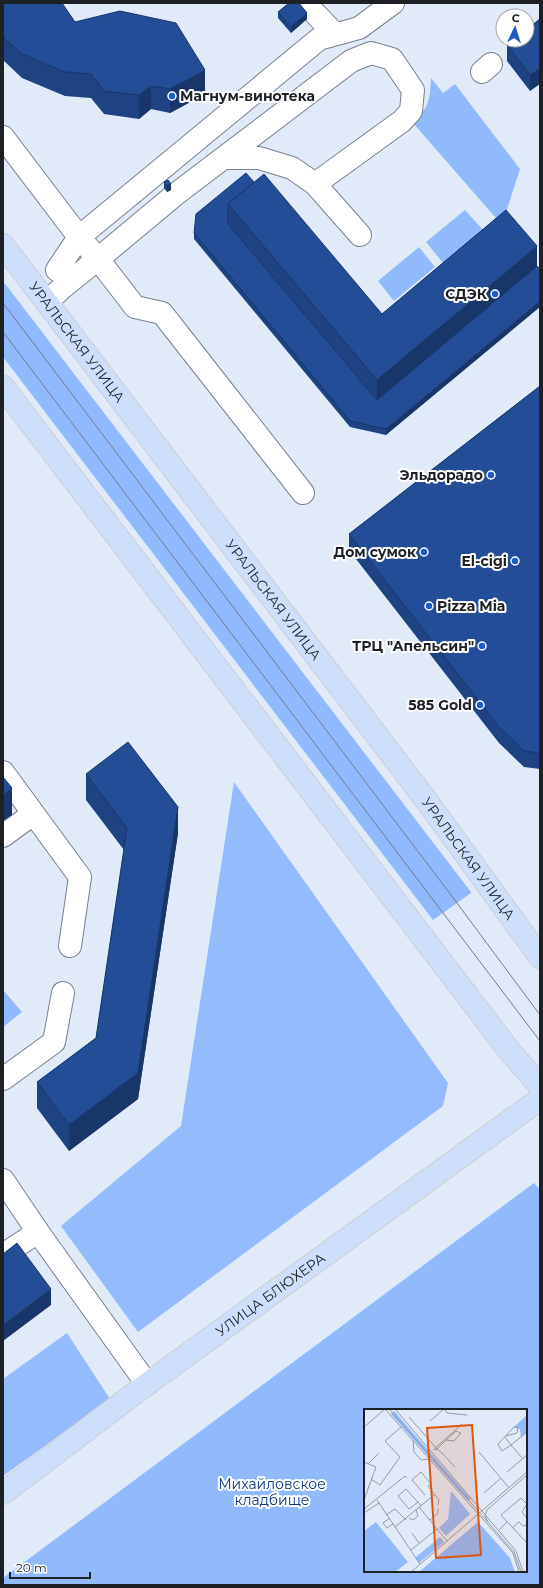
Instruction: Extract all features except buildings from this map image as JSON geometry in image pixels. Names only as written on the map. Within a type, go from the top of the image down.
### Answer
[{"type":"main road","name":"УРАЛЬСКАЯ УЛИЦА","points":[[3,244],[421,794],[540,957]]},
{"type":"main road","points":[[3,387],[511,1053],[540,1086]]},
{"type":"main road","name":"УЛИЦА БЛЮХЕРА","points":[[3,1493],[147,1384],[540,1100]]},
{"type":"lane","points":[[305,3],[335,34]]},
{"type":"lane","points":[[57,270],[79,237],[319,39],[359,28],[393,3]]},
{"type":"lane","points":[[47,302],[176,194],[351,61],[371,53],[392,59],[413,90],[411,111],[402,121],[315,184]]},
{"type":"lane","points":[[3,137],[79,237],[135,307],[162,313],[303,493]]},
{"type":"lane","points":[[224,158],[259,158],[292,168],[315,184],[360,235]]},
{"type":"lane","points":[[3,772],[80,877],[70,946]]},
{"type":"lane","points":[[3,836],[34,814]]},
{"type":"lane","points":[[3,1079],[54,1042],[63,993]]},
{"type":"lane","points":[[3,1180],[38,1232],[147,1384]]},
{"type":"lane","points":[[3,1255],[38,1232]]},
{"type":"green space","points":[[431,78],[443,93],[455,84],[520,169],[502,225],[413,123],[428,103]]},
{"type":"green space","points":[[465,210],[483,230],[443,263],[426,242]]},
{"type":"green space","points":[[419,247],[435,267],[394,301],[378,281]]},
{"type":"green space","points":[[3,281],[471,893],[433,920],[3,357]]},
{"type":"green space","points":[[3,990],[22,1012],[3,1027]]},
{"type":"green space","name":"Михайловское кладбище","points":[[534,1183],[540,1190],[540,1585],[3,1585],[3,1578]]},
{"type":"shaded area","points":[[234,782],[448,1083],[443,1106],[138,1332],[61,1226],[181,1126]]},
{"type":"shaded area","points":[[67,1333],[110,1399],[3,1476],[3,1379]]},
{"type":"tram line","points":[[3,303],[540,1015]]},
{"type":"tram line","points":[[3,332],[540,1041]]},
{"type":"place","name":"Магнум-винотека","points":[[172,96]]},
{"type":"place","name":"СДЭК","points":[[495,294]]},
{"type":"place","name":"Эльдорадо","points":[[491,475]]},
{"type":"place","name":"Дом сумок","points":[[424,552]]},
{"type":"place","name":"El-cigi","points":[[515,561]]},
{"type":"place","name":"Pizza Mia","points":[[429,606]]},
{"type":"place","name":"ТРЦ \"Апельсин\"","points":[[482,646]]},
{"type":"place","name":"585 Gold","points":[[480,705]]}]
